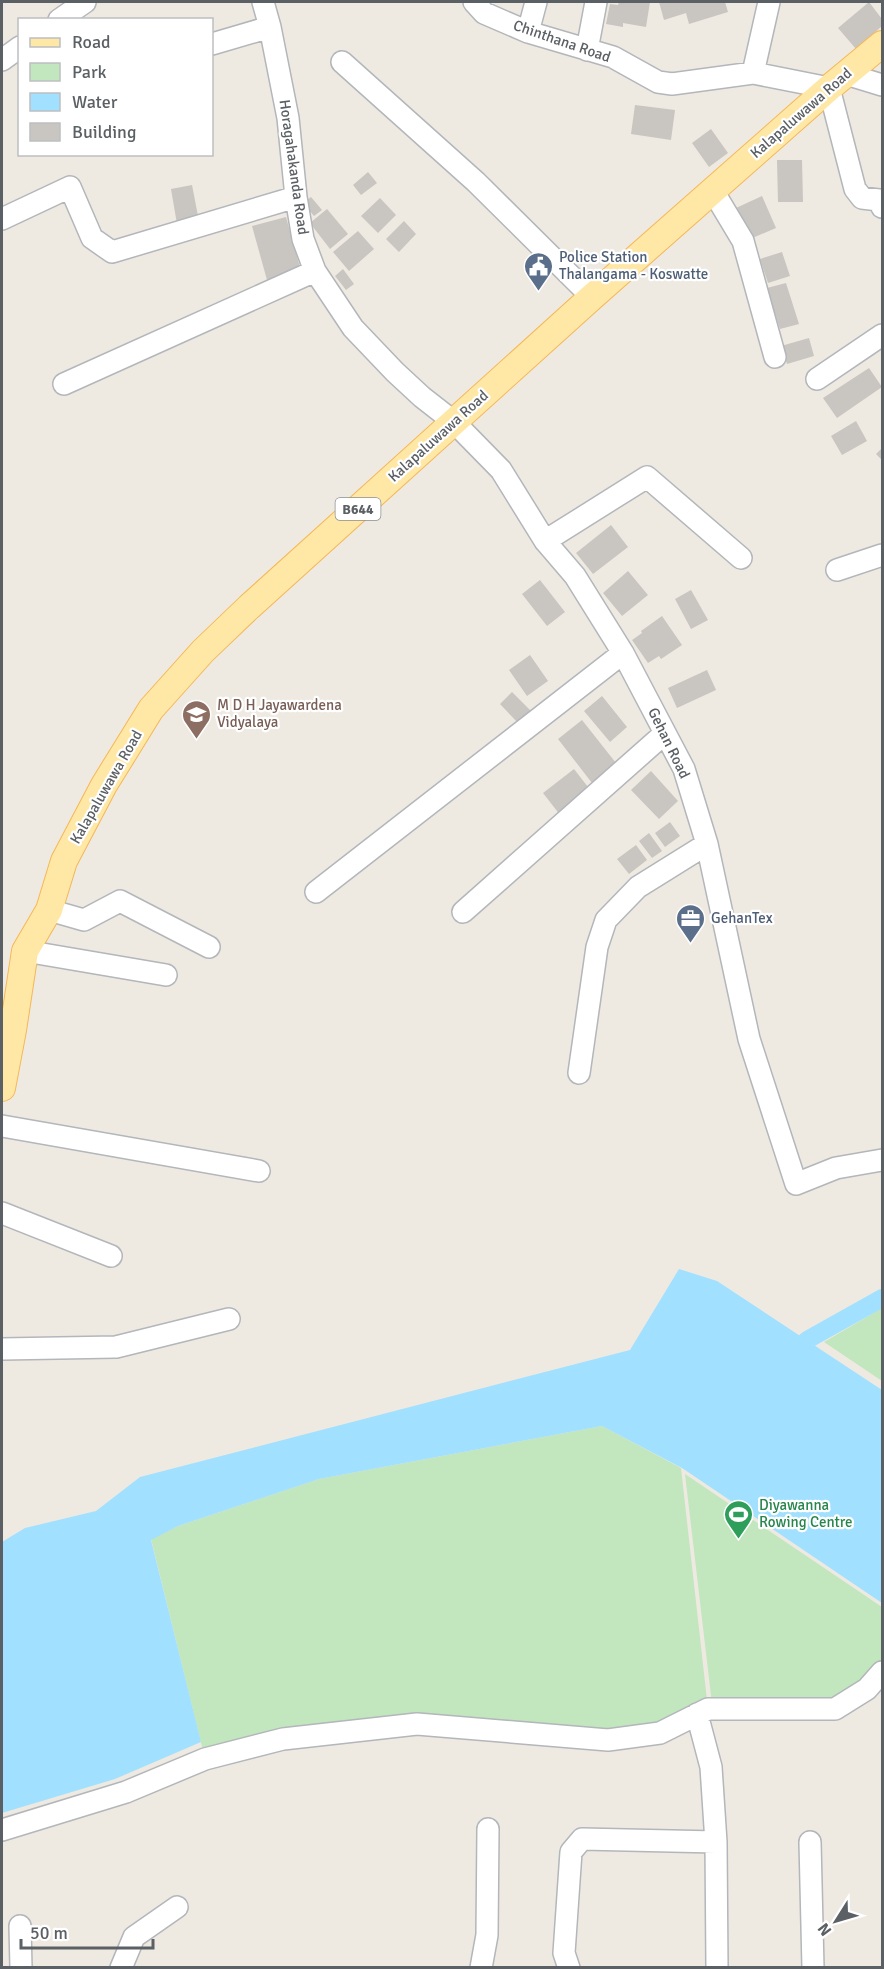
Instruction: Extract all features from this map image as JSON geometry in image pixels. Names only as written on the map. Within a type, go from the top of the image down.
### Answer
[{"type":"main road","name":"Kalapaluwawa Road","points":[[2,1088],[14,1030],[25,951],[49,910],[64,861],[104,785],[151,709],[203,651],[249,607],[592,297],[882,44]]},
{"type":"street","points":[[62,18],[85,2]]},
{"type":"street","name":"Horagahakanda Road","points":[[262,2],[270,27],[288,118],[303,239],[315,272],[353,328],[408,385],[454,422]]},
{"type":"street","name":"Chinthana Road","points":[[474,2],[484,13],[528,32],[613,57],[658,82],[672,84],[753,73],[882,85]]},
{"type":"street","points":[[528,32],[536,2]]},
{"type":"street","points":[[587,50],[596,2]]},
{"type":"street","points":[[753,73],[769,2]]},
{"type":"street","points":[[213,44],[270,27]]},
{"type":"street","points":[[2,60],[18,48]]},
{"type":"street","points":[[342,62],[476,182],[592,297]]},
{"type":"street","points":[[837,81],[855,189],[862,198],[879,200],[882,207]]},
{"type":"street","points":[[2,219],[70,187],[92,238],[112,252],[296,197]]},
{"type":"street","points":[[713,191],[743,241],[775,357]]},
{"type":"street","points":[[64,384],[315,272]]},
{"type":"street","points":[[817,379],[882,335]]},
{"type":"street","name":"Gehan Road","points":[[454,422],[501,470],[545,541],[575,576],[624,653],[684,769],[707,844],[749,1039],[796,1184],[836,1168],[882,1160]]},
{"type":"street","points":[[545,541],[647,477],[741,558]]},
{"type":"street","points":[[837,570],[882,555]]},
{"type":"street","points":[[316,892],[624,653]]},
{"type":"street","points":[[463,912],[664,734]]},
{"type":"street","points":[[579,1073],[597,947],[606,920],[638,887],[707,844]]},
{"type":"street","points":[[49,910],[84,920],[120,901],[209,946]]},
{"type":"street","points":[[25,951],[166,975]]},
{"type":"street","points":[[2,1126],[259,1171]]},
{"type":"street","points":[[2,1213],[111,1256]]},
{"type":"street","points":[[2,1349],[116,1347],[229,1319]]},
{"type":"street","points":[[2,1830],[126,1792],[205,1759],[283,1738],[417,1724],[608,1740],[660,1733],[708,1709],[835,1709],[867,1689],[882,1672]]},
{"type":"street","points":[[698,1714],[711,1767],[716,1842],[717,1968]]},
{"type":"street","points":[[481,1968],[488,1935],[488,1828]]},
{"type":"street","points":[[569,1968],[564,1953],[571,1851],[582,1839],[716,1842]]},
{"type":"street","points":[[810,1842],[813,1968]]},
{"type":"street","points":[[121,1968],[134,1937],[177,1907]]},
{"type":"street","points":[[20,1926],[21,1968]]},
{"type":"green space","points":[[882,1308],[882,1381],[824,1342]]},
{"type":"green space","points":[[602,1426],[681,1468],[708,1709],[660,1733],[417,1724],[205,1759],[151,1539],[178,1526],[319,1479]]},
{"type":"green space","name":"Diyawanna Rowing Centre","points":[[685,1474],[882,1607],[882,1666],[831,1706],[712,1704]]},
{"type":"water","points":[[679,1269],[717,1281],[882,1390],[882,1603],[682,1468],[602,1426],[319,1479],[178,1526],[151,1540],[201,1742],[115,1779],[2,1813],[2,1542],[25,1528],[96,1511],[140,1477],[630,1350]]},
{"type":"building","points":[[619,2],[650,2],[646,27],[623,23],[623,27],[606,24],[610,4],[618,5]]},
{"type":"building","points":[[659,2],[725,2],[728,12],[689,24],[686,13],[664,20]]},
{"type":"building","points":[[869,2],[882,19],[882,26],[856,49],[838,28]]},
{"type":"building","points":[[635,105],[675,110],[671,140],[631,134]]},
{"type":"building","points":[[711,129],[728,153],[709,167],[692,143]]},
{"type":"building","points":[[777,160],[802,160],[803,202],[778,202]]},
{"type":"building","points":[[368,172],[377,183],[361,195],[353,185]]},
{"type":"building","points":[[192,185],[199,221],[177,224],[171,189]]},
{"type":"building","points":[[762,196],[776,228],[750,239],[736,208]]},
{"type":"building","points":[[311,197],[322,210],[314,216],[303,203]]},
{"type":"building","points":[[380,198],[396,215],[378,233],[361,216]]},
{"type":"building","points":[[327,209],[348,234],[330,249],[310,223]]},
{"type":"building","points":[[286,217],[301,271],[267,280],[252,226]]},
{"type":"building","points":[[404,221],[416,234],[399,252],[386,239]]},
{"type":"building","points":[[358,231],[374,249],[349,271],[333,252]]},
{"type":"building","points":[[782,252],[790,276],[768,283],[760,259]]},
{"type":"building","points":[[343,269],[354,284],[346,290],[335,276]]},
{"type":"building","points":[[786,283],[799,324],[780,329],[767,288]]},
{"type":"building","points":[[809,338],[814,356],[787,364],[781,346]]},
{"type":"building","points":[[869,368],[882,387],[837,418],[823,398]]},
{"type":"building","points":[[856,421],[867,441],[842,455],[831,436]]},
{"type":"building","points":[[882,448],[882,460],[876,454]]},
{"type":"building","points":[[611,525],[628,547],[593,574],[576,553]]},
{"type":"building","points":[[628,571],[648,595],[622,616],[603,593]]},
{"type":"building","points":[[540,580],[565,612],[547,626],[522,594]]},
{"type":"building","points":[[691,590],[708,620],[691,629],[675,599]]},
{"type":"building","points":[[662,616],[682,645],[661,659],[659,656],[648,663],[632,640]]},
{"type":"building","points":[[530,655],[548,681],[527,696],[509,670]]},
{"type":"building","points":[[707,670],[716,690],[677,708],[668,688]]},
{"type":"building","points":[[512,692],[532,712],[519,724],[500,704]]},
{"type":"building","points":[[602,696],[627,727],[610,742],[584,711]]},
{"type":"building","points":[[582,720],[616,763],[592,783],[558,739]]},
{"type":"building","points":[[574,769],[595,796],[564,820],[543,793]]},
{"type":"building","points":[[651,771],[678,801],[659,819],[631,790]]},
{"type":"building","points":[[670,822],[680,836],[665,847],[655,833]]},
{"type":"building","points":[[649,833],[662,851],[652,858],[639,841]]},
{"type":"building","points":[[636,845],[647,860],[629,874],[617,859]]},
{"type":"waterway","points":[[807,1340],[882,1298]]},
{"type":"place","name":"Police Station Thalangama - Koswatte","points":[[538,292]]},
{"type":"place","name":"M D H Jayawardena Vidyalaya","points":[[196,740]]},
{"type":"place","name":"GehanTex","points":[[690,944]]},
{"type":"place","name":"Diyawanna Rowing Centre","points":[[738,1540]]}]
